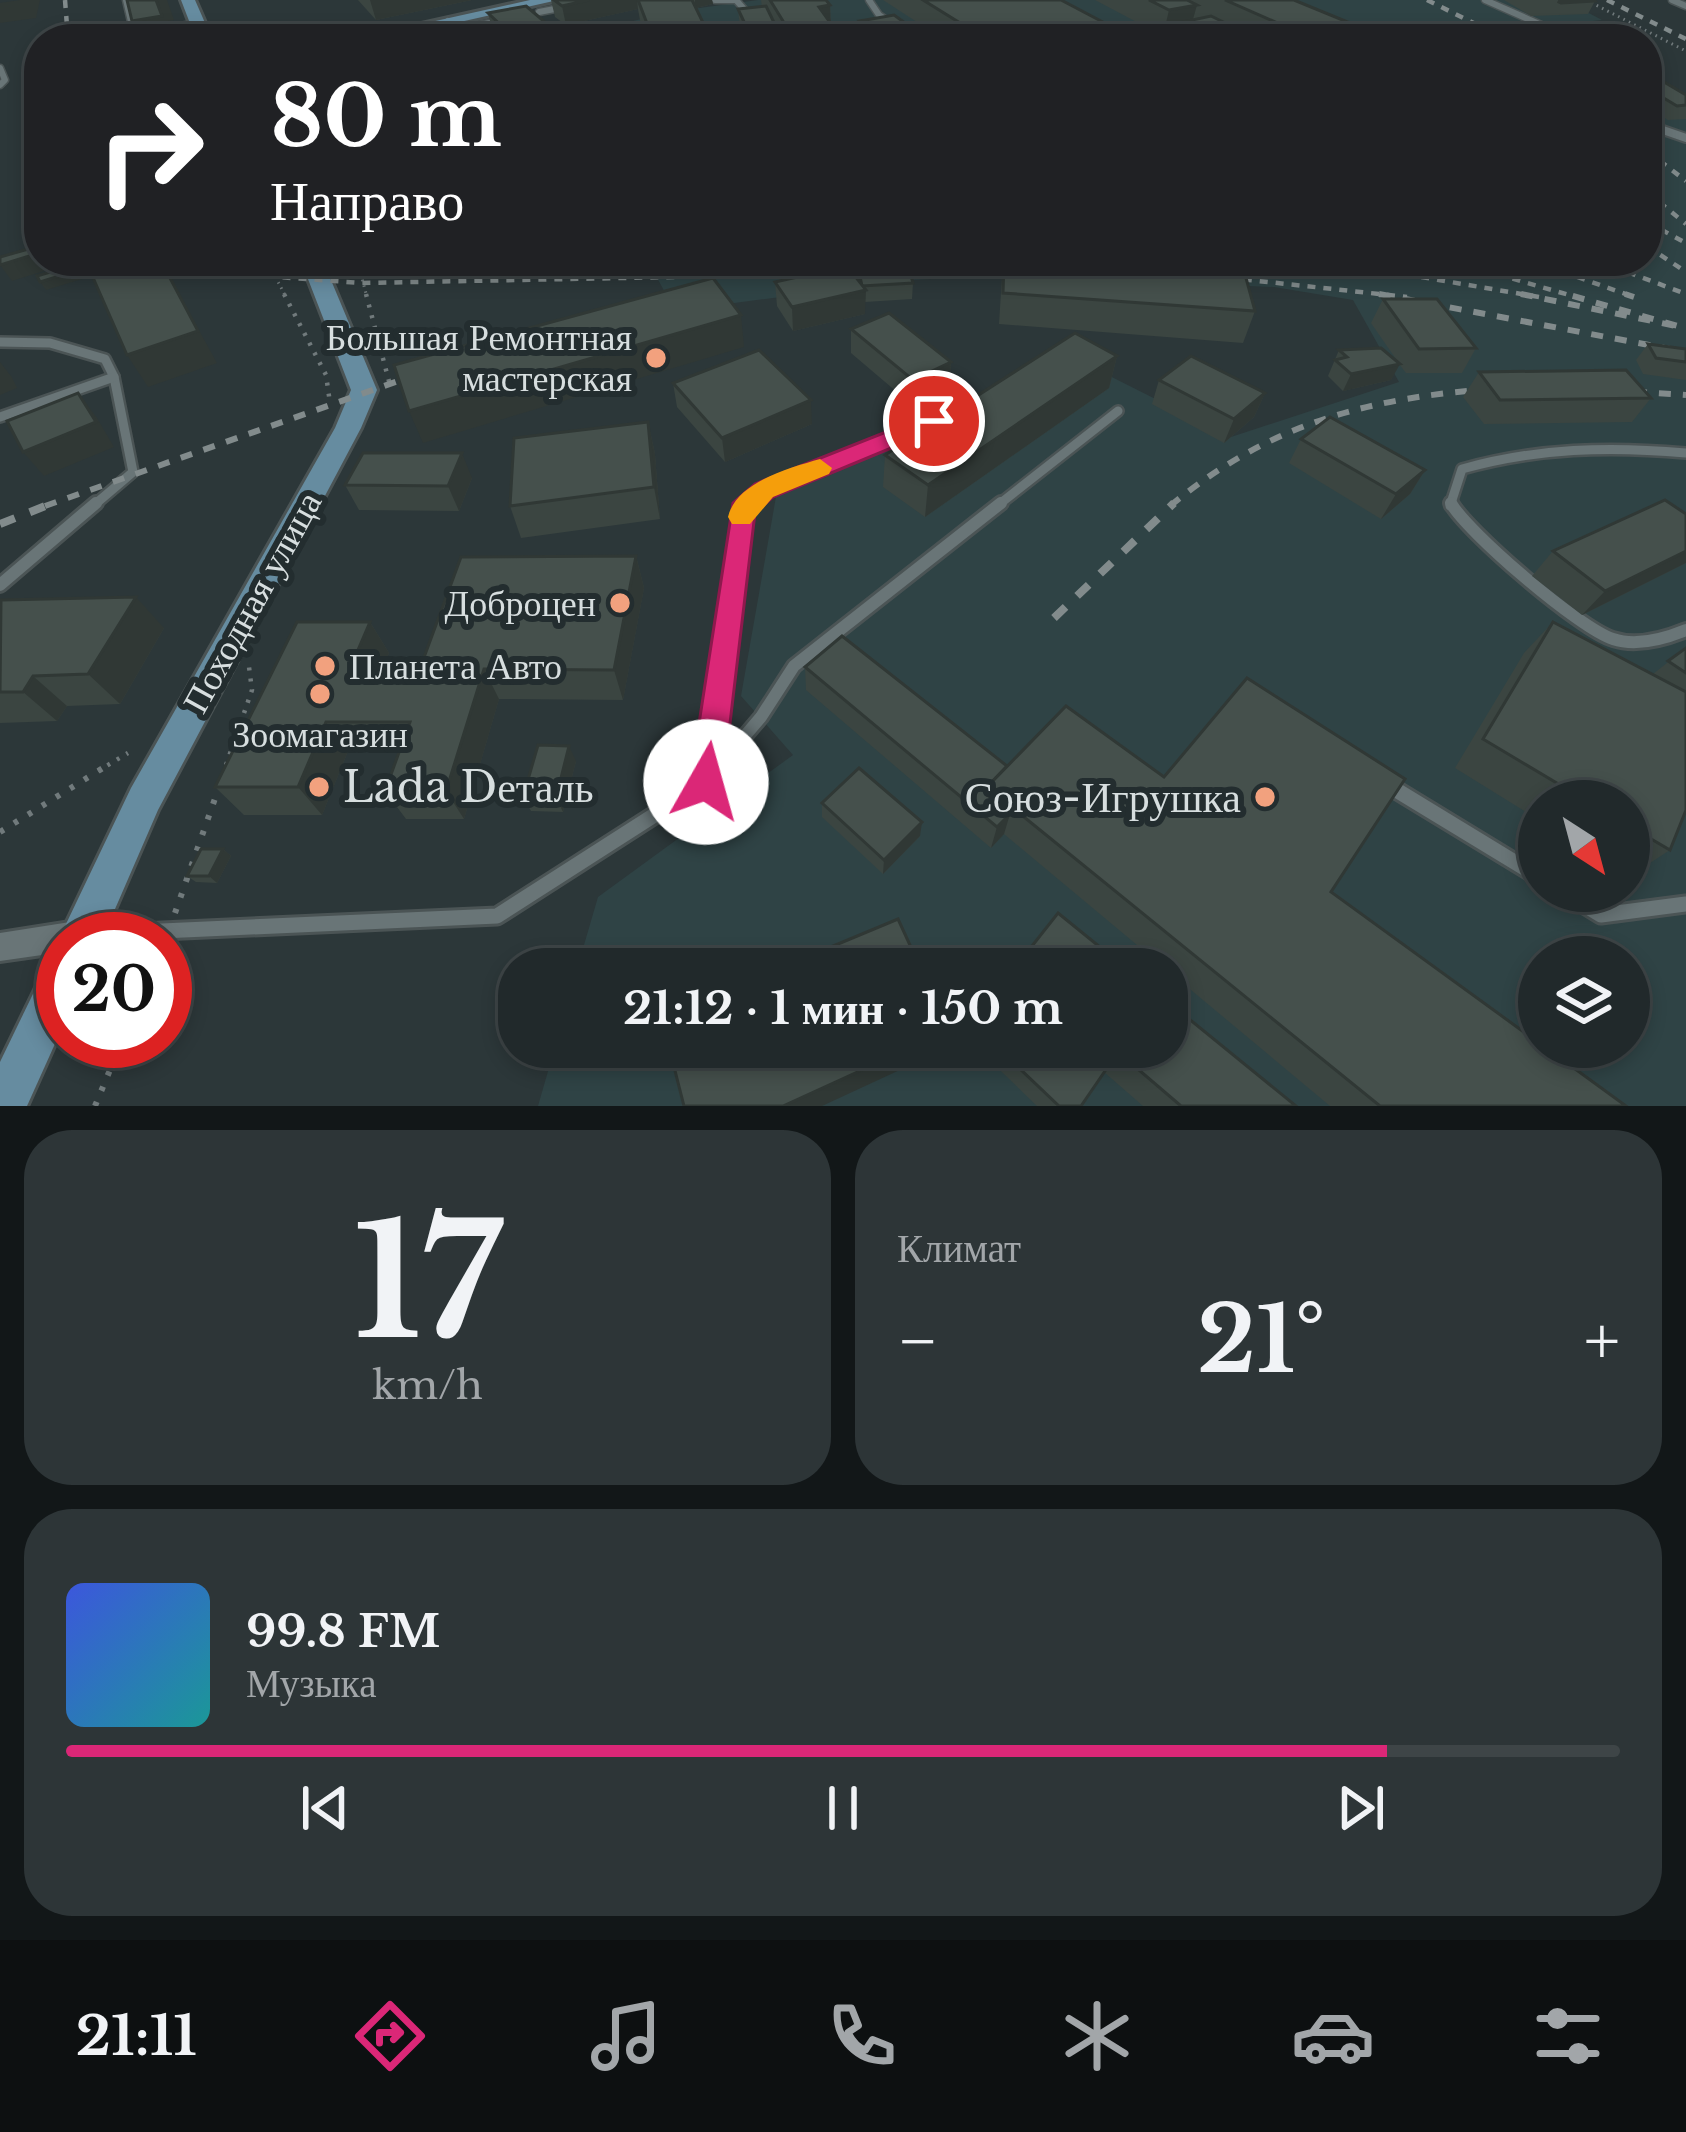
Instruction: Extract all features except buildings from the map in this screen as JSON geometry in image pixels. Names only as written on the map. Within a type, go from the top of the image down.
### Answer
[{"type":"main road","points":[[458,24],[545,6]]},
{"type":"main road","name":"Походная улица","points":[[93,912],[143,800],[348,428],[364,390],[318,276]]},
{"type":"main road","points":[[4,1106],[36,1037]]},
{"type":"street","points":[[0,947],[36,943]]},
{"type":"lane","points":[[715,0],[736,0],[756,22]]},
{"type":"lane","points":[[869,0],[892,24]]},
{"type":"lane","points":[[1485,0],[1539,24]]},
{"type":"lane","points":[[1672,0],[1686,6]]},
{"type":"lane","points":[[545,6],[578,4]]},
{"type":"lane","points":[[522,11],[538,24]]},
{"type":"lane","points":[[0,68],[5,80],[0,85]]},
{"type":"lane","points":[[0,342],[50,343],[106,358],[133,472],[0,585]]},
{"type":"lane","points":[[0,417],[114,377]]},
{"type":"lane","points":[[706,782],[742,510],[764,490],[976,404]]},
{"type":"lane","points":[[192,931],[496,916],[706,782],[761,717],[794,666],[1118,411]]},
{"type":"lane","points":[[1686,453],[1633,448],[1519,452],[1462,470],[1450,506],[1526,575],[1612,639],[1665,640],[1686,630]]},
{"type":"lane","points":[[1382,781],[1518,864]]},
{"type":"lane","points":[[1650,909],[1686,904]]},
{"type":"path","points":[[1586,0],[1633,24]]},
{"type":"path","points":[[275,276],[326,376],[330,403]]},
{"type":"path","points":[[0,832],[128,753]]},
{"type":"path","points":[[94,1106],[110,1068]]},
{"type":"shaded area","points":[[758,0],[1564,0],[1602,20],[1565,24],[628,24],[670,12]]},
{"type":"shaded area","points":[[1662,89],[1686,103],[1686,1106],[538,1106],[549,1068],[1188,1068],[1188,948],[583,948],[598,897],[793,755],[741,696],[777,491],[943,430],[1066,354],[1231,437],[1399,382],[1353,300],[1274,287],[1001,276],[1662,276]]},
{"type":"shaded area","points":[[656,276],[1001,276],[907,280],[675,311]]},
{"type":"railway","points":[[65,0],[67,24]]},
{"type":"railway","points":[[1427,0],[1476,24]]},
{"type":"railway","points":[[1607,0],[1656,24]]},
{"type":"railway","points":[[1662,27],[1686,39]]},
{"type":"railway","points":[[1662,163],[1686,181]]},
{"type":"railway","points":[[1662,204],[1686,224]]},
{"type":"railway","points":[[1662,230],[1686,243]]},
{"type":"railway","points":[[1662,256],[1686,272]]},
{"type":"railway","points":[[272,276],[362,283],[726,276]]},
{"type":"railway","points":[[1212,276],[1407,297]]},
{"type":"railway","points":[[1415,276],[1539,297]]},
{"type":"railway","points":[[1503,276],[1576,297]]},
{"type":"railway","points":[[1574,276],[1634,297],[1625,294]]},
{"type":"railway","points":[[1638,276],[1686,294]]},
{"type":"railway","points":[[1379,294],[1686,352]]},
{"type":"railway","points":[[1521,294],[1681,327],[1566,294]]},
{"type":"railway","points":[[49,505],[432,369]]},
{"type":"railway","points":[[1174,503],[1247,453],[1326,418],[1410,398],[1503,388]]},
{"type":"railway","points":[[1611,390],[1686,395]]},
{"type":"railway","points":[[49,505],[53,503]]},
{"type":"railway","points":[[1054,618],[1174,503]]},
{"type":"railway","points":[[1170,506],[1174,503]]},
{"type":"railway","points":[[0,524],[49,505]]},
{"type":"railway","points":[[45,506],[49,505]]},
{"type":"slow traffic","points":[[741,517],[742,510],[764,490],[820,468]]},
{"type":"place","name":"Большая Ремонтная мастерская","points":[[656,358]]},
{"type":"place","name":"Доброцен","points":[[620,603]]},
{"type":"place","name":"Планета Авто","points":[[325,666]]},
{"type":"place","name":"Зоомагазин","points":[[320,694]]},
{"type":"place","name":"Lada Dеталь","points":[[319,787]]},
{"type":"place","name":"Союз-Игрушка","points":[[1265,797]]},
{"type":"route","points":[[706,782],[742,510],[764,490],[934,421]]}]
